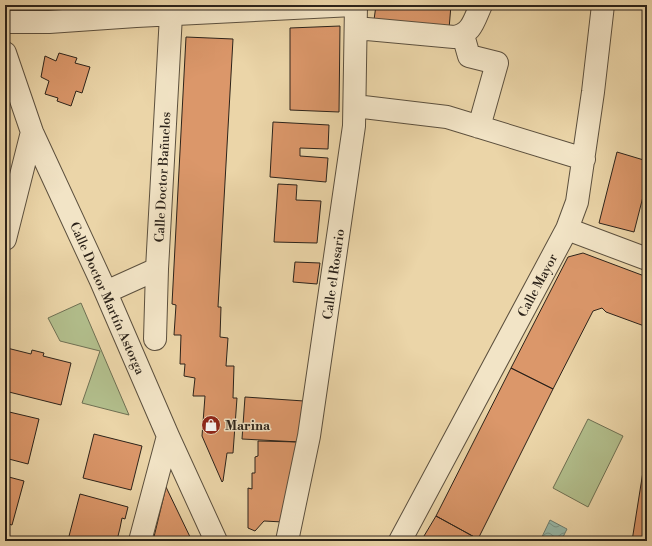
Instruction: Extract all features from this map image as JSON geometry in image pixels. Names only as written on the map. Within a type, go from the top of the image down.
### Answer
[{"type":"street","points":[[5,22],[46,14],[122,13],[170,10],[355,5]]},
{"type":"street","name":"Calle el Rosario","points":[[287,541],[309,436],[354,126],[355,5]]},
{"type":"street","points":[[356,28],[454,37],[463,36],[469,30],[481,5]]},
{"type":"street","name":"Calle Mayor","points":[[400,541],[567,229],[577,202],[584,159],[603,5]]},
{"type":"street","name":"Calle Doctor Bañuelos","points":[[155,339],[170,10]]},
{"type":"street","points":[[463,36],[469,56],[498,63],[479,127]]},
{"type":"street","name":"Calle Doctor Martín Astorga","points":[[5,54],[32,132],[106,292],[168,436],[216,541]]},
{"type":"street","points":[[355,106],[447,117],[584,159]]},
{"type":"street","points":[[5,239],[32,132]]},
{"type":"street","points":[[567,229],[647,259]]},
{"type":"street","points":[[106,292],[157,269]]},
{"type":"street","points":[[140,541],[168,436]]},
{"type":"green space","points":[[81,303],[129,415],[82,403],[100,351],[60,341],[48,318]]},
{"type":"green space","points":[[588,419],[623,436],[588,507],[553,488]]},
{"type":"water","points":[[550,520],[567,529],[561,541],[540,541]]},
{"type":"building","points":[[51,5],[75,5],[52,11]]},
{"type":"building","points":[[376,5],[451,5],[449,29],[374,20]]},
{"type":"building","points":[[340,26],[339,112],[290,110],[290,28]]},
{"type":"building","points":[[186,37],[233,39],[218,307],[221,307],[220,337],[228,338],[226,366],[234,366],[233,398],[237,398],[233,453],[227,453],[222,482],[202,436],[205,396],[193,396],[195,378],[184,376],[185,364],[180,364],[181,335],[174,335],[176,305],[172,304]]},
{"type":"building","points":[[59,53],[77,58],[75,63],[90,67],[82,93],[76,91],[71,106],[57,101],[58,98],[45,94],[49,81],[41,77],[45,56],[56,61]]},
{"type":"building","points":[[273,122],[329,125],[328,149],[300,148],[300,156],[328,158],[326,182],[270,177]]},
{"type":"building","points":[[617,152],[647,161],[647,181],[634,232],[599,223]]},
{"type":"building","points":[[278,184],[297,185],[296,200],[321,201],[317,243],[274,242]]},
{"type":"building","points":[[583,253],[647,277],[647,327],[606,312],[602,308],[593,311],[553,389],[511,368],[568,257]]},
{"type":"building","points":[[295,262],[320,263],[317,284],[293,282]]},
{"type":"building","points":[[7,348],[31,354],[32,350],[44,353],[43,356],[71,363],[61,405],[5,391],[5,355]]},
{"type":"building","points":[[511,368],[553,389],[478,539],[436,516]]},
{"type":"building","points":[[245,397],[304,401],[299,442],[242,439]]},
{"type":"building","points":[[5,411],[39,419],[28,464],[5,458]]},
{"type":"building","points":[[94,434],[142,446],[131,490],[83,478]]},
{"type":"building","points":[[258,441],[299,442],[283,522],[264,521],[255,531],[248,528],[248,488],[252,489],[252,473],[255,473],[255,457],[258,456]]},
{"type":"building","points":[[645,459],[647,459],[647,541],[632,541]]},
{"type":"building","points":[[5,476],[24,481],[12,525],[5,523]]},
{"type":"building","points":[[166,487],[192,541],[153,541]]},
{"type":"building","points":[[80,494],[128,507],[125,519],[122,518],[117,540],[120,541],[68,540]]},
{"type":"building","points":[[436,516],[478,539],[477,541],[421,541]]},
{"type":"place","name":"Marina","points":[[211,425]]}]
